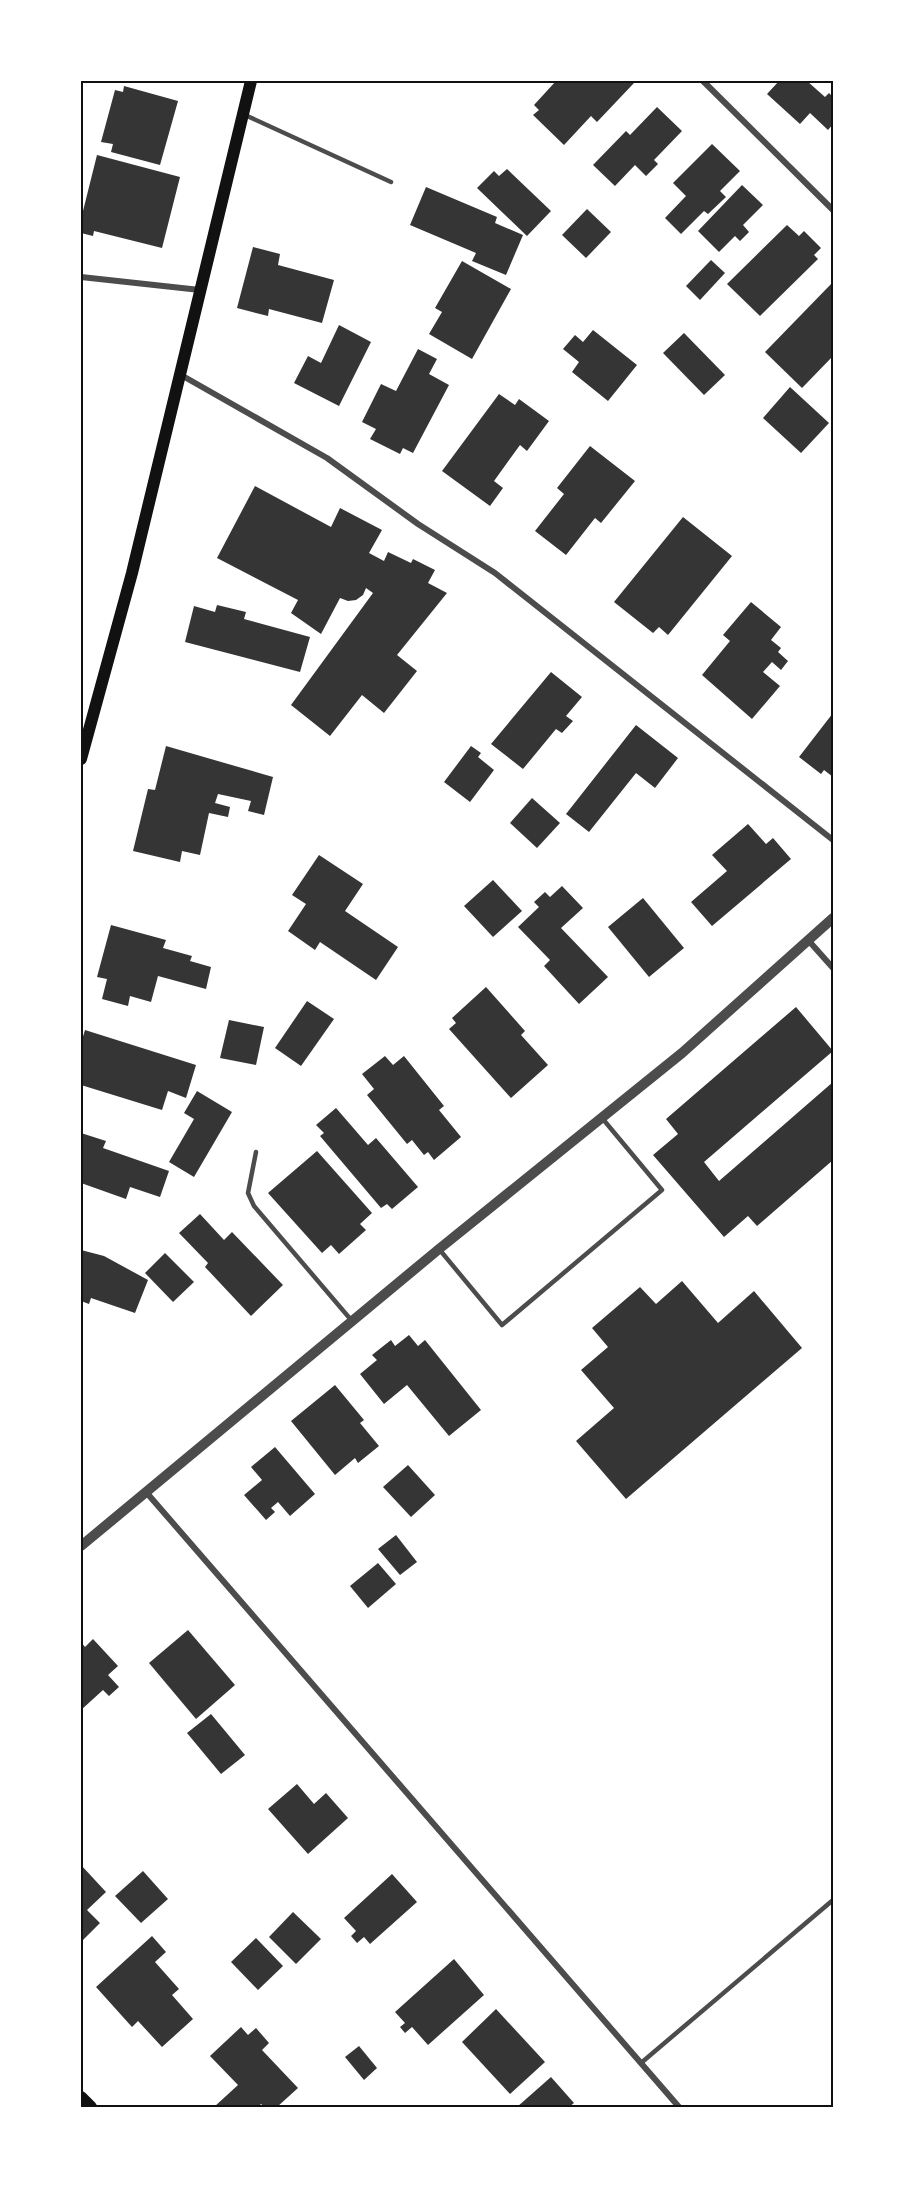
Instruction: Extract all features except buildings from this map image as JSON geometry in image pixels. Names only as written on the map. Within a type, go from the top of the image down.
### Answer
[{"type":"main road","points":[[81,759],[132,573],[251,81]]},
{"type":"main road","points":[[81,2097],[91,2107]]},
{"type":"street","points":[[704,81],[833,210]]},
{"type":"street","points":[[81,277],[200,290]]},
{"type":"street","points":[[181,375],[327,458],[418,524],[495,573],[833,840]]},
{"type":"street","points":[[81,1546],[439,1249],[681,1053],[833,918]]},
{"type":"street","points":[[808,940],[833,969]]},
{"type":"street","points":[[146,1492],[679,2107]]},
{"type":"lane","points":[[243,114],[391,182]]},
{"type":"lane","points":[[439,1249],[502,1325],[662,1190],[602,1118]]},
{"type":"lane","points":[[256,1152],[248,1193],[254,1206],[352,1321]]},
{"type":"lane","points":[[641,2063],[833,1900]]}]
